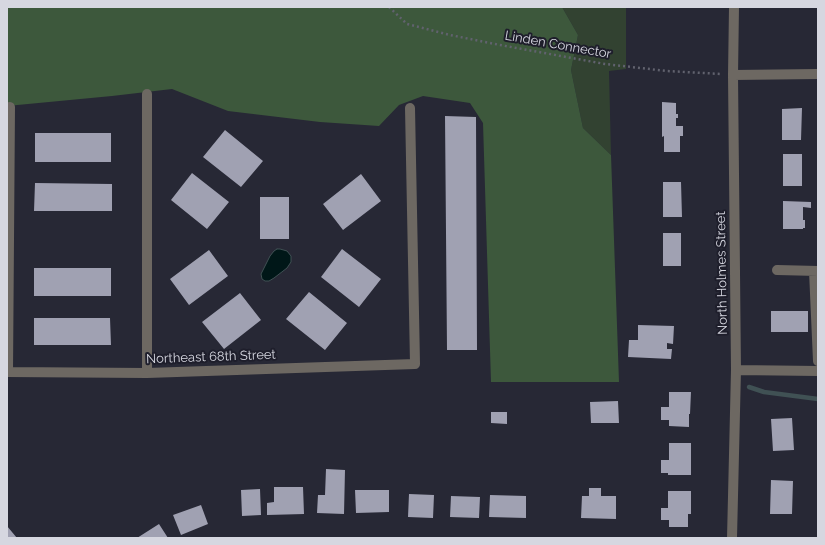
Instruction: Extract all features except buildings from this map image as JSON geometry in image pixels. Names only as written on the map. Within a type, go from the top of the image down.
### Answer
[{"type":"street","name":"North Holmes Street","points":[[732,538],[736,370],[733,75],[734,7]]},
{"type":"street","points":[[733,75],[818,74]]},
{"type":"street","points":[[147,94],[147,373]]},
{"type":"street","points":[[7,372],[10,107]]},
{"type":"street","name":"Northeast 68th Street","points":[[7,372],[147,373],[415,364],[410,108]]},
{"type":"street","points":[[776,270],[816,271],[818,361]]},
{"type":"street","points":[[736,370],[818,371]]},
{"type":"path","name":"Linden Connector","points":[[389,7],[407,24],[500,45],[605,64],[667,71],[733,75]]},
{"type":"green space","points":[[7,7],[562,7],[578,35],[571,70],[583,128],[611,155],[619,382],[491,382],[483,123],[470,103],[423,96],[399,105],[379,126],[320,122],[228,111],[172,89],[7,106]]},
{"type":"green space","points":[[562,7],[626,7],[626,69],[609,71],[611,155],[583,128],[571,70],[578,35]]},
{"type":"shaded area","points":[[277,249],[287,251],[291,256],[291,262],[287,268],[274,278],[269,281],[265,281],[262,279],[261,274],[270,256]]},
{"type":"waterway","points":[[749,387],[764,392],[818,399]]}]
